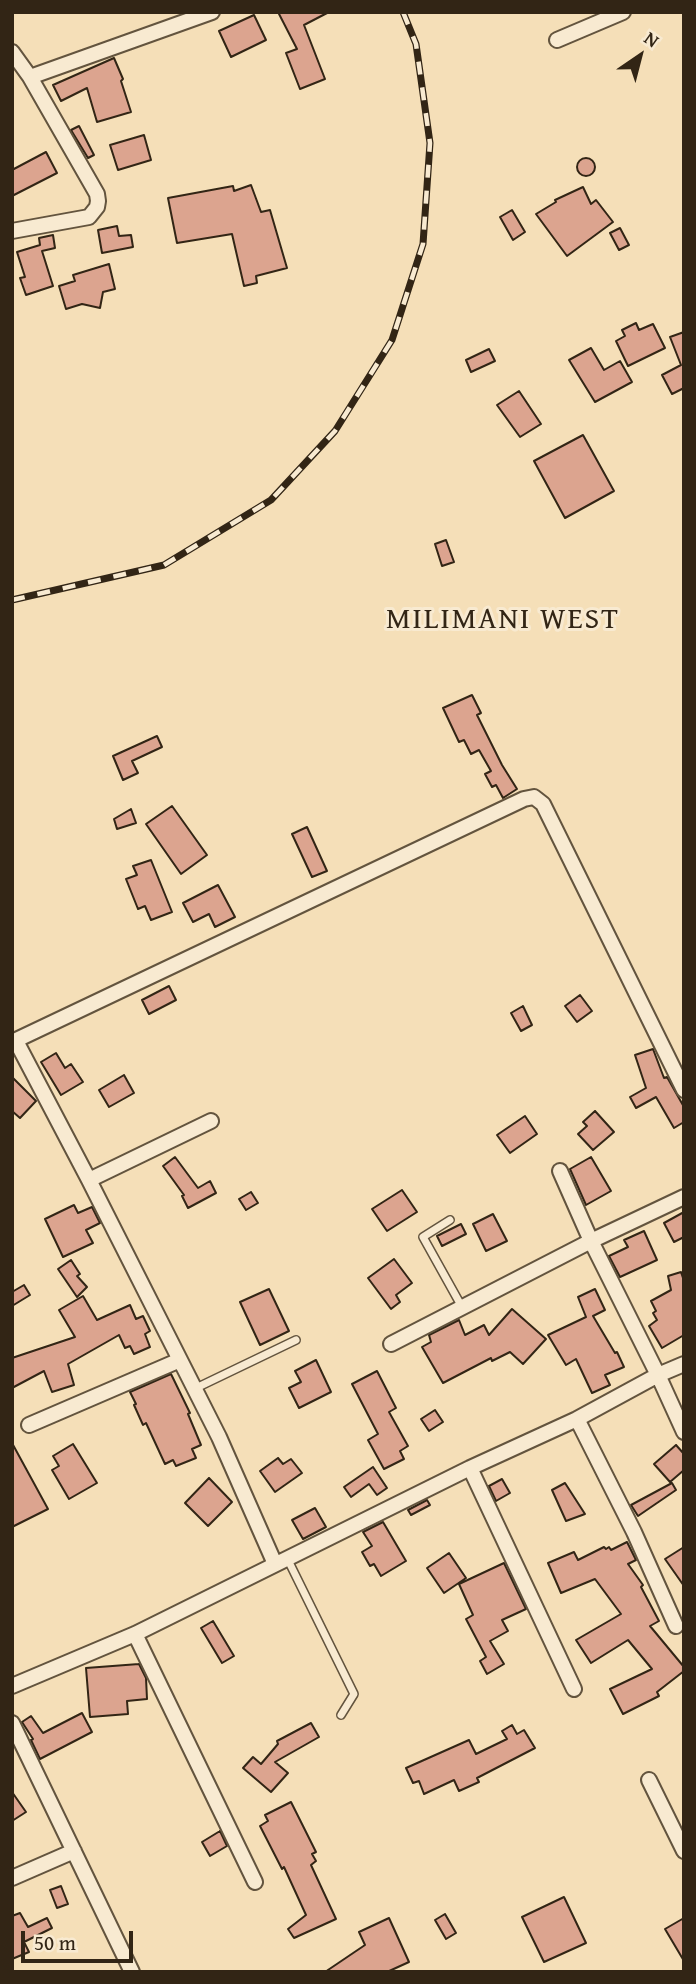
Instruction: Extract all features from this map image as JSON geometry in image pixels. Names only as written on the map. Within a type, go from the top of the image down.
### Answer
[{"type":"street","points":[[30,77],[212,12]]},
{"type":"street","points":[[556,40],[623,12]]},
{"type":"street","points":[[12,51],[30,77],[97,194],[98,201],[89,217],[12,231]]},
{"type":"street","points":[[281,1561],[89,1180],[14,1042],[512,805],[534,797],[543,804],[684,1090]]},
{"type":"street","points":[[89,1180],[211,1121]]},
{"type":"street","points":[[560,1171],[684,1432]]},
{"type":"street","points":[[391,1344],[591,1241],[684,1197]]},
{"type":"street","points":[[29,1425],[180,1360]]},
{"type":"street","points":[[12,1686],[135,1634],[470,1468],[577,1419],[657,1375],[684,1364]]},
{"type":"street","points":[[577,1419],[634,1532],[676,1626]]},
{"type":"street","points":[[470,1468],[574,1689]]},
{"type":"street","points":[[135,1634],[255,1882]]},
{"type":"street","points":[[12,1723],[132,1972]]},
{"type":"street","points":[[649,1780],[684,1851]]},
{"type":"street","points":[[12,1878],[74,1851]]},
{"type":"lane","points":[[450,1220],[423,1237],[463,1307]]},
{"type":"lane","points":[[193,1389],[296,1340]]},
{"type":"lane","points":[[281,1561],[354,1694],[341,1715]]},
{"type":"building","points":[[278,12],[329,12],[304,25],[325,79],[300,89],[286,53],[297,49]]},
{"type":"building","points":[[254,15],[266,40],[231,57],[219,31]]},
{"type":"building","points":[[114,58],[123,79],[121,81],[131,112],[97,122],[87,88],[61,101],[53,85]]},
{"type":"building","points":[[79,126],[94,155],[88,158],[71,130]]},
{"type":"building","points":[[144,135],[151,160],[118,170],[110,145]]},
{"type":"building","points":[[46,152],[57,173],[12,196],[12,170]]},
{"type":"building","points":[[586,158],[592,161],[595,167],[592,173],[586,176],[580,173],[577,167],[580,161]]},
{"type":"building","points":[[251,185],[261,212],[270,210],[287,268],[256,276],[257,283],[244,286],[232,234],[177,243],[168,198],[233,186],[234,191]]},
{"type":"building","points":[[583,187],[591,204],[596,200],[613,222],[567,256],[536,214],[556,202],[555,200]]},
{"type":"building","points":[[512,210],[525,232],[513,240],[500,217]]},
{"type":"building","points":[[117,226],[119,236],[131,235],[133,247],[102,253],[98,230]]},
{"type":"building","points":[[620,228],[629,245],[619,250],[610,233]]},
{"type":"building","points":[[53,235],[55,248],[42,251],[53,286],[26,295],[20,278],[25,277],[17,252],[40,245],[39,238]]},
{"type":"building","points":[[109,264],[115,289],[103,292],[100,308],[82,304],[66,309],[59,286],[75,281],[73,275]]},
{"type":"building","points":[[636,323],[639,330],[653,324],[665,348],[628,366],[616,341],[625,336],[622,330]]},
{"type":"building","points":[[684,332],[684,388],[672,394],[662,375],[681,365],[670,337]]},
{"type":"building","points":[[591,348],[604,370],[620,361],[632,382],[595,402],[569,360]]},
{"type":"building","points":[[489,349],[495,361],[471,372],[466,360]]},
{"type":"building","points":[[519,391],[541,424],[520,437],[497,405]]},
{"type":"building","points":[[583,435],[614,491],[565,518],[534,461]]},
{"type":"building","points":[[446,540],[454,562],[442,566],[435,544]]},
{"type":"building","points":[[472,695],[481,713],[477,715],[517,789],[503,798],[496,785],[492,787],[485,774],[491,771],[479,750],[471,754],[464,740],[459,742],[443,708]]},
{"type":"building","points":[[157,736],[162,747],[132,761],[138,773],[123,780],[113,756]]},
{"type":"building","points":[[172,806],[207,855],[181,874],[146,824]]},
{"type":"building","points":[[131,809],[136,823],[117,829],[114,819]]},
{"type":"building","points":[[307,827],[327,871],[312,877],[292,834]]},
{"type":"building","points":[[151,860],[172,912],[151,920],[145,906],[138,909],[126,879],[137,875],[133,866]]},
{"type":"building","points":[[218,885],[235,917],[215,927],[209,914],[193,922],[183,903]]},
{"type":"building","points":[[169,986],[176,1000],[149,1014],[142,1000]]},
{"type":"building","points":[[580,995],[592,1011],[577,1022],[565,1006]]},
{"type":"building","points":[[523,1006],[532,1025],[521,1031],[511,1013]]},
{"type":"building","points":[[653,1049],[664,1078],[667,1077],[684,1107],[684,1122],[674,1128],[656,1097],[636,1108],[630,1097],[646,1088],[635,1055]]},
{"type":"building","points":[[56,1053],[65,1068],[71,1064],[83,1082],[61,1095],[41,1062]]},
{"type":"building","points":[[124,1075],[134,1093],[109,1107],[99,1090]]},
{"type":"building","points":[[12,1077],[36,1101],[20,1118],[12,1111]]},
{"type":"building","points":[[595,1111],[614,1132],[593,1150],[578,1134],[587,1126],[583,1122]]},
{"type":"building","points":[[525,1116],[537,1134],[510,1153],[497,1135]]},
{"type":"building","points":[[175,1157],[198,1188],[210,1181],[216,1193],[188,1208],[182,1196],[184,1195],[163,1166]]},
{"type":"building","points":[[591,1157],[611,1191],[586,1205],[570,1169]]},
{"type":"building","points":[[402,1190],[417,1212],[387,1231],[372,1209]]},
{"type":"building","points":[[251,1192],[258,1203],[246,1210],[239,1199]]},
{"type":"building","points":[[74,1205],[78,1213],[92,1207],[100,1223],[86,1230],[93,1243],[63,1257],[45,1219]]},
{"type":"building","points":[[684,1212],[684,1237],[674,1242],[664,1223]]},
{"type":"building","points":[[493,1214],[507,1241],[486,1251],[473,1224]]},
{"type":"building","points":[[461,1224],[466,1234],[442,1246],[437,1236]]},
{"type":"building","points":[[644,1231],[657,1260],[620,1277],[609,1256],[628,1247],[624,1240]]},
{"type":"building","points":[[394,1259],[412,1283],[396,1295],[400,1302],[391,1309],[368,1278]]},
{"type":"building","points":[[71,1260],[80,1274],[77,1276],[87,1287],[77,1297],[58,1269]]},
{"type":"building","points":[[681,1272],[684,1281],[684,1335],[662,1348],[649,1326],[657,1320],[651,1301],[671,1290],[668,1276]]},
{"type":"building","points":[[24,1285],[30,1295],[12,1306],[12,1292]]},
{"type":"building","points":[[269,1289],[289,1331],[260,1345],[240,1302]]},
{"type":"building","points":[[595,1289],[605,1310],[593,1316],[624,1367],[605,1375],[610,1385],[592,1393],[576,1359],[566,1365],[548,1335],[586,1317],[578,1297]]},
{"type":"building","points":[[83,1296],[97,1320],[130,1305],[136,1319],[143,1316],[150,1331],[145,1334],[150,1347],[134,1354],[130,1346],[125,1348],[119,1335],[68,1364],[74,1385],[52,1392],[44,1371],[12,1388],[12,1358],[75,1337],[59,1310]]},
{"type":"building","points":[[512,1309],[546,1339],[523,1364],[510,1352],[492,1361],[491,1358],[443,1383],[422,1347],[431,1342],[429,1335],[459,1320],[465,1335],[484,1325],[489,1335]]},
{"type":"building","points":[[316,1360],[331,1392],[299,1408],[289,1388],[301,1382],[295,1371]]},
{"type":"building","points":[[377,1371],[396,1408],[389,1412],[408,1446],[400,1451],[404,1459],[384,1469],[368,1440],[378,1434],[352,1384]]},
{"type":"building","points":[[171,1374],[190,1413],[188,1414],[201,1445],[192,1449],[196,1458],[176,1466],[173,1460],[165,1464],[146,1423],[143,1425],[130,1392]]},
{"type":"building","points":[[435,1410],[443,1422],[429,1431],[421,1419]]},
{"type":"building","points":[[12,1443],[48,1509],[12,1527]]},
{"type":"building","points":[[73,1444],[97,1483],[69,1499],[52,1470],[59,1466],[53,1456]]},
{"type":"building","points":[[676,1445],[684,1454],[684,1470],[670,1482],[654,1464]]},
{"type":"building","points":[[278,1458],[283,1464],[291,1459],[302,1473],[275,1492],[260,1471]]},
{"type":"building","points":[[373,1467],[387,1488],[377,1495],[369,1484],[351,1497],[344,1487]]},
{"type":"building","points":[[209,1478],[232,1502],[208,1526],[185,1503]]},
{"type":"building","points":[[502,1479],[510,1493],[496,1501],[489,1486]]},
{"type":"building","points":[[565,1483],[585,1514],[566,1521],[552,1490]]},
{"type":"building","points":[[672,1483],[676,1490],[638,1516],[631,1505]]},
{"type":"building","points":[[427,1500],[430,1505],[411,1515],[408,1510]]},
{"type":"building","points":[[315,1508],[326,1527],[303,1539],[292,1520]]},
{"type":"building","points":[[383,1522],[406,1561],[381,1576],[374,1564],[370,1566],[362,1552],[372,1546],[363,1532]]},
{"type":"building","points":[[627,1542],[636,1560],[628,1564],[643,1585],[641,1587],[659,1621],[650,1626],[684,1667],[684,1671],[657,1692],[659,1696],[623,1714],[610,1689],[652,1669],[628,1640],[591,1663],[576,1640],[621,1614],[595,1579],[561,1593],[548,1563],[574,1552],[578,1560],[604,1547],[611,1550]]},
{"type":"building","points":[[684,1547],[684,1586],[665,1559]]},
{"type":"building","points":[[449,1553],[466,1578],[444,1593],[427,1568]]},
{"type":"building","points":[[504,1563],[526,1609],[502,1620],[508,1631],[490,1641],[504,1664],[487,1674],[480,1661],[486,1657],[466,1619],[473,1615],[459,1584]]},
{"type":"building","points":[[213,1621],[234,1656],[222,1663],[201,1628]]},
{"type":"building","points":[[139,1664],[146,1678],[147,1699],[127,1701],[128,1714],[90,1717],[86,1668]]},
{"type":"building","points":[[82,1713],[92,1732],[40,1759],[31,1740],[33,1739],[22,1722],[31,1716],[43,1733]]},
{"type":"building","points":[[311,1723],[319,1737],[275,1762],[288,1773],[271,1792],[243,1768],[253,1757],[261,1764],[278,1744],[277,1741]]},
{"type":"building","points":[[512,1725],[517,1734],[524,1730],[535,1748],[477,1778],[479,1782],[459,1791],[454,1780],[424,1794],[419,1781],[413,1783],[406,1768],[469,1740],[476,1754],[507,1739],[502,1731]]},
{"type":"building","points":[[12,1792],[26,1812],[12,1821]]},
{"type":"building","points":[[291,1802],[316,1852],[312,1854],[316,1861],[311,1865],[336,1919],[294,1938],[288,1929],[306,1915],[284,1867],[282,1869],[260,1826],[268,1821],[265,1815]]},
{"type":"building","points":[[220,1831],[227,1846],[210,1856],[202,1842]]},
{"type":"building","points":[[61,1886],[68,1904],[57,1908],[50,1890]]},
{"type":"building","points":[[564,1897],[586,1943],[544,1962],[522,1917]]},
{"type":"building","points":[[20,1913],[28,1927],[47,1918],[52,1928],[24,1942],[29,1952],[12,1959],[12,1916]]},
{"type":"building","points":[[445,1914],[456,1933],[446,1939],[435,1920]]},
{"type":"building","points":[[389,1918],[409,1962],[387,1972],[325,1972],[365,1945],[359,1932]]},
{"type":"building","points":[[684,1918],[684,1961],[665,1929]]},
{"type":"railway","points":[[12,600],[164,565],[271,500],[335,431],[392,340],[423,244],[430,143],[416,44],[403,12]]},
{"type":"district","name":"MILIMANI WEST","points":[[503,620]]}]
